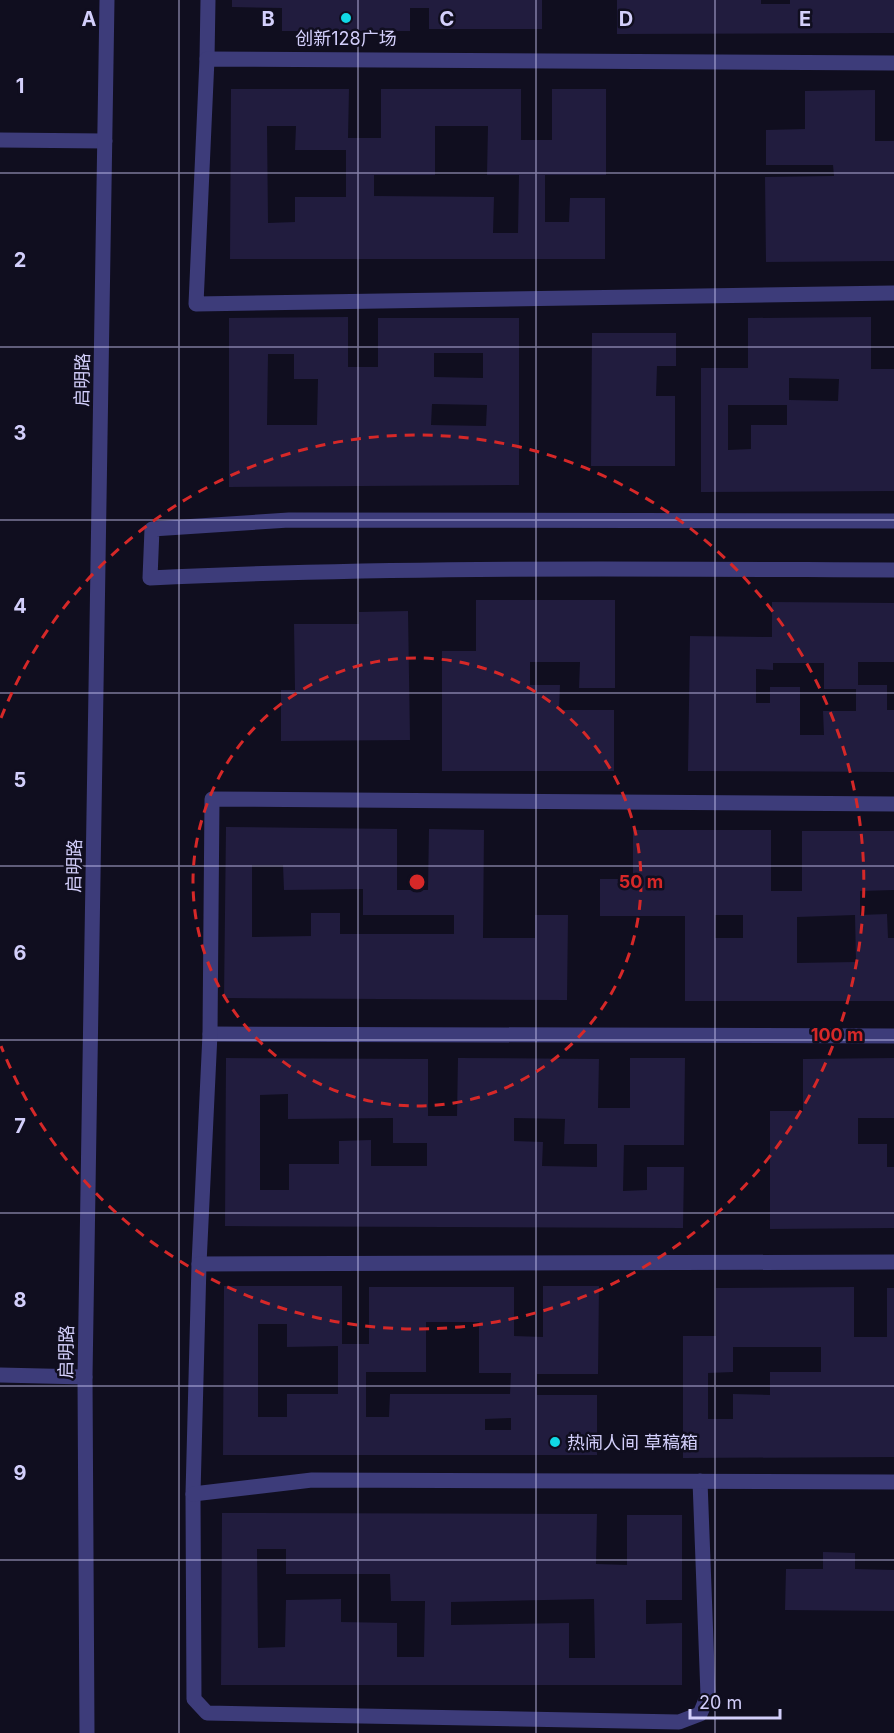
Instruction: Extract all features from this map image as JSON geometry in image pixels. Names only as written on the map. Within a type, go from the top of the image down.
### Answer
[{"type":"street","name":"启明路","points":[[87,1733],[85,1377],[107,0]]},
{"type":"street","points":[[208,0],[196,304],[894,292]]},
{"type":"street","points":[[207,59],[894,63]]},
{"type":"street","points":[[0,140],[105,141]]},
{"type":"street","points":[[894,521],[289,520],[152,529],[150,578],[269,572],[450,569],[894,570]]},
{"type":"street","points":[[700,1482],[708,1695],[700,1714],[679,1722],[207,1713],[194,1699],[193,1494],[199,1264],[210,1034],[212,799],[894,804]]},
{"type":"street","points":[[210,1034],[894,1036]]},
{"type":"street","points":[[199,1264],[894,1262]]},
{"type":"street","points":[[0,1375],[85,1377]]},
{"type":"street","points":[[193,1494],[312,1480],[894,1482]]},
{"type":"building","name":"创新128广场","points":[[232,0],[542,0],[542,29],[429,29],[429,8],[410,8],[410,31],[282,31],[282,8],[232,7]]},
{"type":"building","points":[[617,0],[761,0],[761,4],[790,4],[790,0],[894,0],[894,33],[617,34]]},
{"type":"building","points":[[231,89],[349,89],[348,138],[381,138],[381,89],[521,89],[521,140],[552,140],[552,89],[606,89],[606,175],[545,175],[545,222],[569,222],[570,198],[605,198],[605,259],[230,259]],"holes":[[[267,126],[296,126],[295,150],[346,150],[346,197],[295,197],[295,222],[268,223]],[[435,126],[488,126],[487,175],[519,175],[518,233],[493,233],[494,197],[374,196],[374,175],[435,175]]]},
{"type":"building","points":[[875,90],[875,141],[894,141],[894,261],[766,262],[765,177],[834,176],[833,165],[766,165],[766,130],[805,129],[805,91]]},
{"type":"building","points":[[348,317],[348,367],[378,367],[378,318],[519,318],[519,485],[229,487],[229,318]],"holes":[[[434,353],[483,353],[483,378],[434,377]],[[268,354],[294,354],[294,379],[318,379],[317,425],[267,425]],[[432,404],[487,405],[486,426],[431,425]]]},
{"type":"building","points":[[871,317],[871,369],[894,369],[894,491],[701,492],[701,368],[748,368],[748,318]],"holes":[[[789,378],[839,379],[838,401],[789,400]],[[728,405],[787,405],[787,425],[751,425],[751,449],[728,450]]]},
{"type":"building","points":[[592,333],[676,333],[676,366],[657,366],[656,396],[675,396],[675,466],[591,466]]},
{"type":"building","points":[[476,600],[615,600],[615,688],[579,688],[580,662],[530,662],[530,685],[560,685],[559,710],[614,710],[614,771],[442,771],[442,651],[476,651]]},
{"type":"building","points":[[772,602],[894,603],[894,662],[858,662],[858,685],[887,685],[887,710],[894,710],[894,772],[688,771],[690,636],[772,637]],"holes":[[[773,663],[824,663],[824,689],[856,689],[856,711],[823,711],[824,735],[800,735],[800,687],[770,687],[770,703],[756,703],[756,669],[773,670]]]},
{"type":"building","points":[[408,611],[410,740],[281,741],[281,690],[295,690],[294,624],[359,624],[359,612]]},
{"type":"building","points":[[226,827],[397,829],[397,890],[428,890],[429,829],[484,830],[483,938],[535,938],[535,915],[568,915],[567,1000],[224,998]],"holes":[[[252,865],[283,865],[284,890],[363,889],[363,915],[454,915],[454,934],[340,934],[340,913],[311,913],[311,936],[252,937]]]},
{"type":"building","points":[[633,830],[771,830],[771,891],[802,891],[802,831],[894,831],[894,890],[860,891],[860,915],[887,914],[888,938],[894,938],[894,1001],[685,1001],[685,916],[600,916],[600,879],[633,879]],"holes":[[[715,915],[743,915],[743,938],[715,938]],[[855,915],[856,962],[797,963],[797,917]]]},
{"type":"building","points":[[226,1058],[428,1059],[428,1116],[457,1116],[458,1058],[599,1059],[598,1108],[630,1108],[630,1058],[685,1058],[684,1145],[624,1145],[623,1191],[647,1190],[647,1167],[684,1167],[683,1228],[225,1226]],"holes":[[[288,1094],[288,1119],[393,1118],[393,1143],[427,1143],[427,1166],[371,1166],[371,1140],[339,1141],[339,1164],[289,1164],[289,1190],[260,1190],[260,1095]],[[514,1118],[565,1119],[564,1144],[597,1144],[597,1167],[542,1166],[543,1142],[514,1141]]]},
{"type":"building","points":[[894,1058],[894,1118],[858,1118],[858,1144],[887,1144],[887,1167],[894,1167],[894,1228],[770,1229],[770,1111],[803,1111],[803,1059]]},
{"type":"building","points":[[224,1286],[342,1286],[342,1344],[369,1344],[369,1287],[514,1287],[514,1336],[543,1337],[543,1286],[599,1286],[598,1374],[537,1374],[537,1395],[597,1395],[597,1455],[223,1455]],"holes":[[[426,1322],[479,1322],[479,1373],[511,1373],[510,1394],[390,1394],[389,1417],[366,1417],[366,1372],[426,1372]],[[258,1324],[287,1324],[287,1347],[338,1346],[338,1394],[287,1394],[287,1417],[258,1417]],[[511,1418],[511,1430],[485,1430],[485,1419]]]},
{"type":"building","points":[[854,1287],[854,1337],[887,1337],[887,1288],[894,1288],[894,1457],[683,1458],[683,1336],[716,1336],[716,1288]],"holes":[[[733,1347],[821,1347],[821,1372],[770,1372],[770,1395],[733,1394],[733,1419],[708,1419],[708,1373],[733,1372]]]},
{"type":"building","points":[[222,1513],[597,1514],[596,1564],[627,1565],[627,1515],[682,1515],[682,1600],[646,1600],[646,1624],[682,1623],[682,1685],[221,1685]],"holes":[[[257,1549],[286,1549],[286,1574],[390,1574],[391,1601],[425,1601],[424,1657],[397,1657],[397,1623],[341,1622],[341,1599],[286,1600],[285,1647],[258,1648]],[[594,1599],[595,1658],[569,1658],[569,1623],[451,1625],[451,1602]]]},
{"type":"building","points":[[823,1552],[855,1553],[855,1569],[894,1570],[894,1611],[785,1610],[786,1569],[823,1569]]},
{"type":"place","name":"创新128广场","points":[[346,18]]},
{"type":"place","name":"热闹人间 草稿箱","points":[[555,1442]]}]
